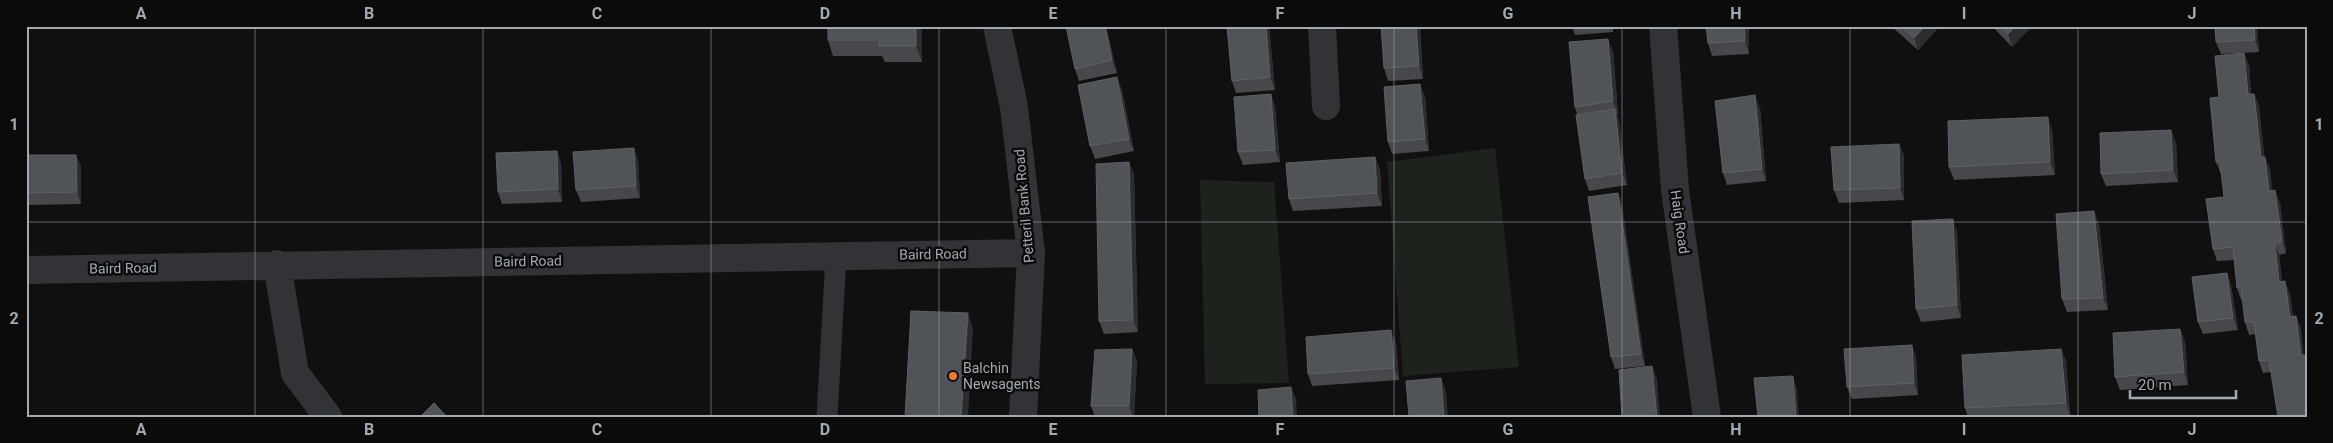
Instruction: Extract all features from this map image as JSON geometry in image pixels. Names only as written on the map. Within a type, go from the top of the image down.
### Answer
[{"type":"street","name":"Petteril Bank Road","points":[[997,26],[1014,107],[1030,253],[1022,417]]},
{"type":"street","points":[[1322,26],[1326,106]]},
{"type":"street","name":"Haig Road","points":[[1663,26],[1675,190],[1707,417]]},
{"type":"street","name":"Baird Road","points":[[26,270],[277,264],[1030,253]]},
{"type":"street","points":[[277,264],[295,373],[328,417]]},
{"type":"lane","points":[[827,417],[836,256]]},
{"type":"shaded area","points":[[1495,148],[1519,367],[1403,376],[1387,162]]},
{"type":"shaded area","points":[[1200,180],[1274,182],[1289,383],[1205,384]]},
{"type":"building","points":[[828,26],[916,26],[916,46],[879,46],[879,40],[828,40]]},
{"type":"building","points":[[1066,26],[1105,26],[1112,60],[1075,69]]},
{"type":"building","points":[[1227,26],[1266,26],[1270,77],[1232,81]]},
{"type":"building","points":[[1381,26],[1416,26],[1419,66],[1384,68]]},
{"type":"building","points":[[1706,26],[1744,26],[1745,41],[1708,43]]},
{"type":"building","points":[[1901,26],[1925,26],[1914,38]]},
{"type":"building","points":[[1999,26],[2015,26],[2008,34]]},
{"type":"building","points":[[2215,26],[2254,26],[2255,40],[2216,42]]},
{"type":"building","points":[[1608,39],[1613,101],[1575,107],[1569,42]]},
{"type":"building","points":[[2244,53],[2248,94],[2254,94],[2261,157],[2265,157],[2269,191],[2275,190],[2282,241],[2275,243],[2279,282],[2285,281],[2290,317],[2296,316],[2301,355],[2307,355],[2307,417],[2278,417],[2269,360],[2259,361],[2254,322],[2245,322],[2241,287],[2237,288],[2233,247],[2213,249],[2206,199],[2224,197],[2220,162],[2216,162],[2210,98],[2219,97],[2215,56]]},
{"type":"building","points":[[1117,77],[1129,139],[1090,146],[1078,85]]},
{"type":"building","points":[[1420,84],[1425,139],[1388,142],[1384,87]]},
{"type":"building","points":[[1271,94],[1275,150],[1238,152],[1234,97]]},
{"type":"building","points":[[1755,95],[1762,169],[1723,173],[1715,101]]},
{"type":"building","points":[[1615,109],[1622,173],[1585,179],[1576,115]]},
{"type":"building","points":[[2048,117],[2050,162],[1949,167],[1948,121]]},
{"type":"building","points":[[2171,130],[2173,170],[2101,174],[2100,133]]},
{"type":"building","points":[[1899,144],[1900,188],[1834,190],[1831,147]]},
{"type":"building","points":[[634,148],[636,186],[576,190],[573,152]]},
{"type":"building","points":[[557,151],[558,189],[498,192],[496,153]]},
{"type":"building","points":[[26,155],[76,155],[77,192],[26,193]]},
{"type":"building","points":[[1375,157],[1377,193],[1289,199],[1286,163]]},
{"type":"building","points":[[1129,162],[1133,320],[1099,321],[1096,164]]},
{"type":"building","points":[[1618,193],[1641,354],[1611,357],[1588,197]]},
{"type":"building","points":[[2094,211],[2103,298],[2062,299],[2056,214]]},
{"type":"building","points":[[1953,219],[1957,305],[1916,309],[1912,221]]},
{"type":"building","points":[[2227,273],[2233,318],[2198,322],[2192,277]]},
{"type":"building","points":[[911,311],[968,313],[961,417],[905,417]]},
{"type":"building","points":[[2180,329],[2184,372],[2115,377],[2113,333]]},
{"type":"building","points":[[1391,330],[1394,368],[1308,374],[1306,337]]},
{"type":"building","points":[[1912,345],[1914,383],[1847,387],[1844,349]]},
{"type":"building","points":[[1132,349],[1129,406],[1091,406],[1095,350]]},
{"type":"building","points":[[2061,349],[2066,403],[1965,408],[1962,355]]},
{"type":"building","points":[[1652,366],[1657,417],[1622,417],[1619,370]]},
{"type":"building","points":[[1793,376],[1796,417],[1758,417],[1754,378]]},
{"type":"building","points":[[1441,378],[1444,417],[1409,417],[1406,381]]},
{"type":"building","points":[[1291,387],[1293,417],[1259,417],[1258,390]]},
{"type":"building","points":[[434,403],[447,417],[420,417]]},
{"type":"place","name":"Balchin Newsagents","points":[[953,376]]}]
